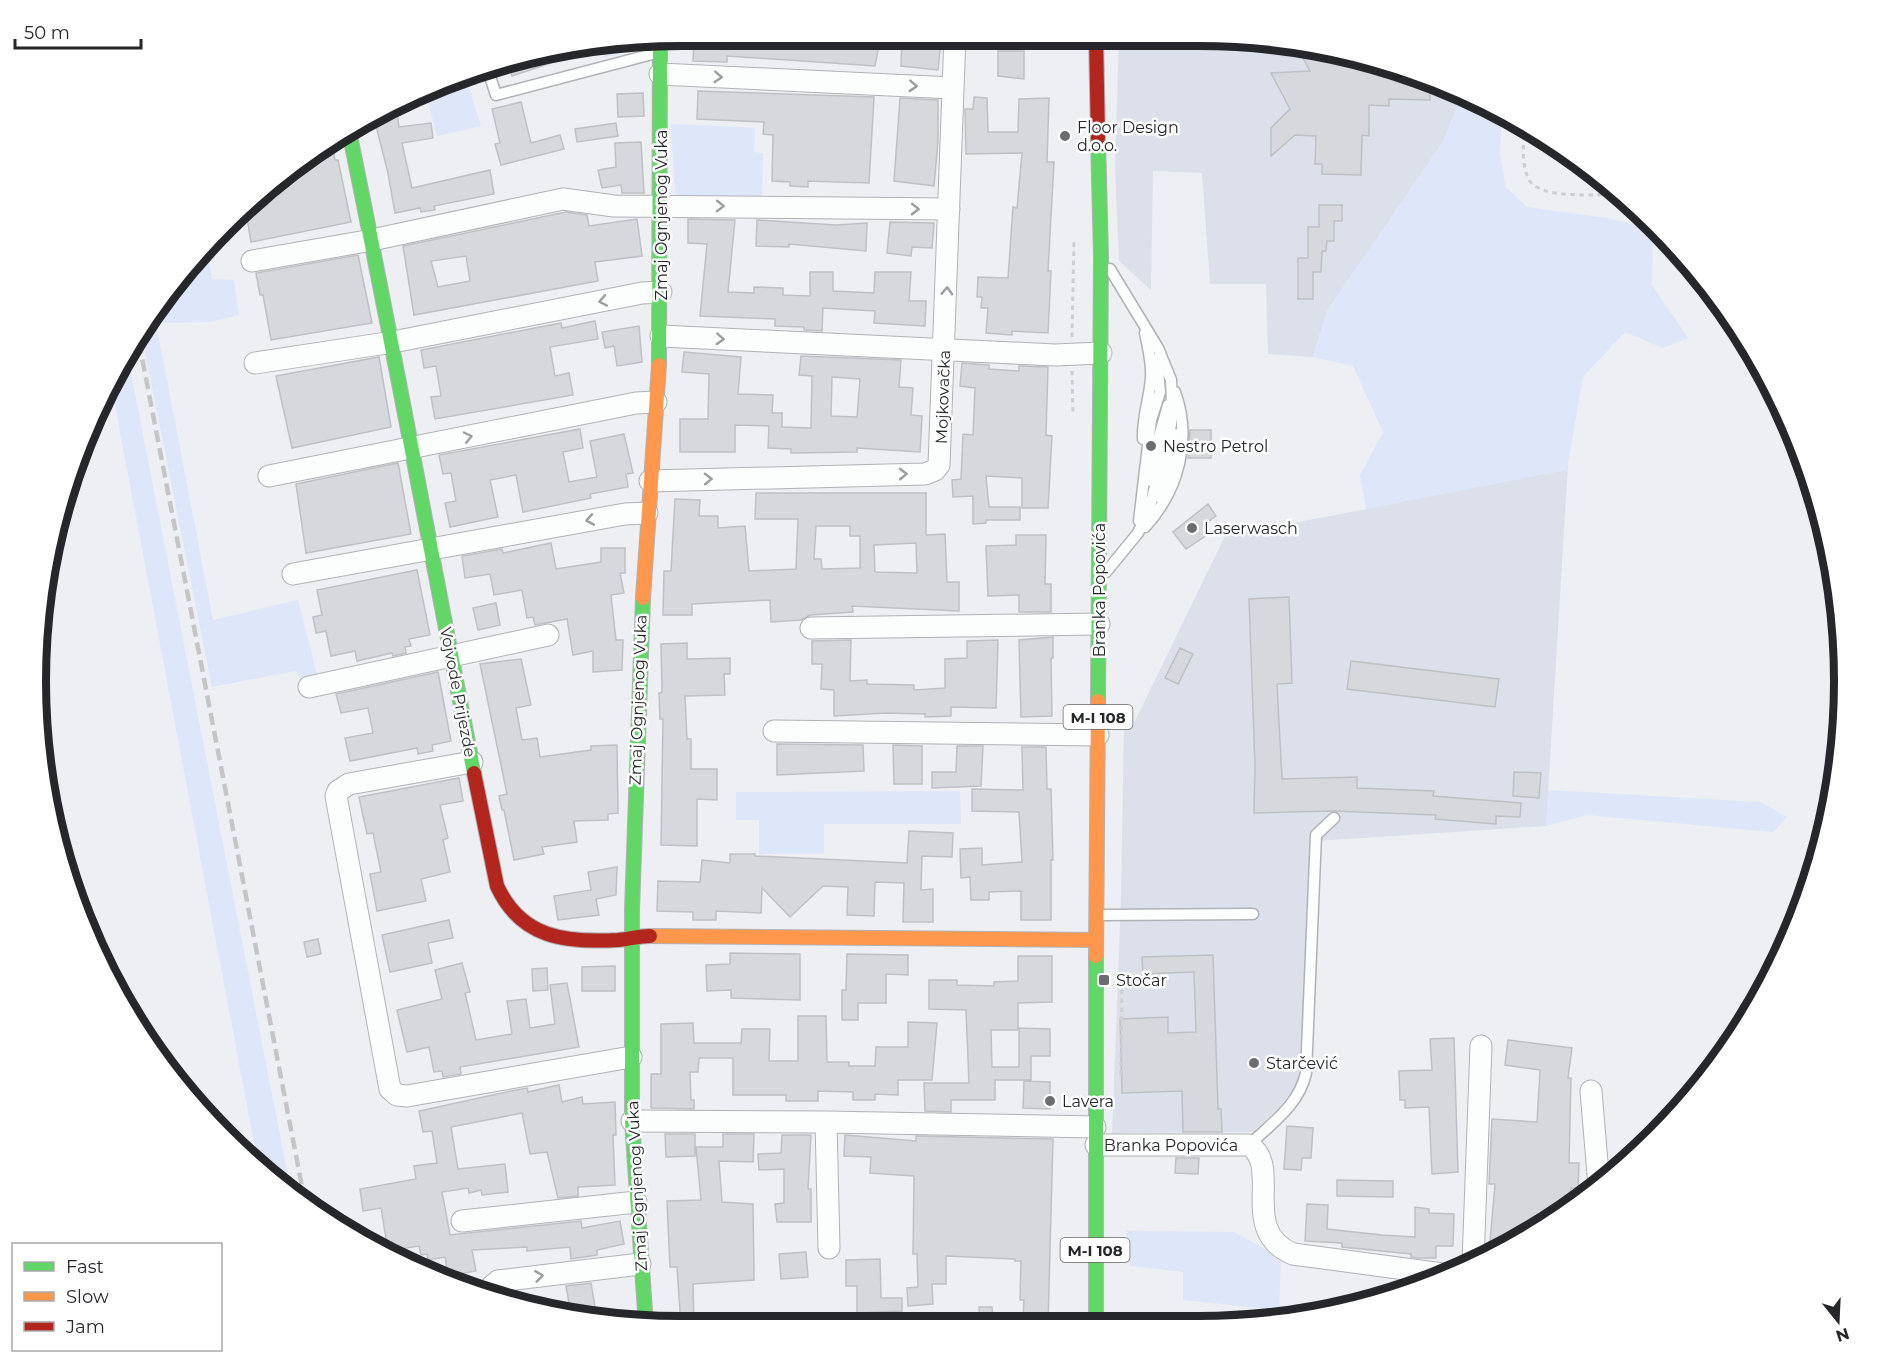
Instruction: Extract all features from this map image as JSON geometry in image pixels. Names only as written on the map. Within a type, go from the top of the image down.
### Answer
[{"type":"street","name":"Mojkovačka","points":[[650,481],[930,472],[939,465],[955,47]]},
{"type":"street","name":"Branka Popovića","points":[[1096,47],[1101,353],[1097,584],[1099,624],[1096,1316]]},
{"type":"street","name":"Zmaj Ognjenog Vuka","points":[[645,1315],[632,1121],[632,938],[636,709],[647,513],[661,336],[660,48]]},
{"type":"street","points":[[660,74],[953,88]]},
{"type":"street","name":"Vojvode Prijezde","points":[[351,140],[393,342],[430,549],[497,886],[501,897],[516,918],[538,932],[564,940],[645,936],[1096,940]]},
{"type":"street","points":[[252,261],[372,240],[573,199],[595,206],[949,209]]},
{"type":"street","points":[[255,363],[393,342],[642,293],[661,292]]},
{"type":"street","points":[[661,336],[1064,356],[1101,353]]},
{"type":"street","points":[[269,476],[636,403],[656,402]]},
{"type":"street","points":[[293,574],[624,514],[647,513]]},
{"type":"street","points":[[811,628],[1099,624]]},
{"type":"street","points":[[309,687],[452,654],[548,635]]},
{"type":"street","points":[[774,731],[1098,735]]},
{"type":"street","points":[[472,762],[349,784],[338,791],[336,796],[390,1089],[397,1095],[407,1096],[631,1057]]},
{"type":"street","points":[[1473,1254],[1481,1046]]},
{"type":"street","points":[[1591,1091],[1598,1174]]},
{"type":"street","points":[[632,1121],[826,1122],[1095,1136]]},
{"type":"street","points":[[826,1122],[829,1248]]},
{"type":"street","name":"Branka Popovića","points":[[1095,1136],[1249,1145],[1256,1149],[1260,1158],[1266,1227],[1271,1237],[1284,1250],[1293,1254],[1431,1272]]},
{"type":"street","points":[[462,1221],[636,1202]]},
{"type":"street","points":[[492,1287],[498,1281],[640,1264]]},
{"type":"lane","points":[[490,76],[496,95],[651,48]]},
{"type":"lane","points":[[1097,584],[1156,514],[1173,486],[1181,458],[1181,412],[1171,380],[1143,321],[1101,257]]},
{"type":"lane","points":[[1138,533],[1144,465],[1161,380],[1158,362],[1143,321]]},
{"type":"lane","points":[[1138,533],[1150,506],[1171,425],[1171,380]]},
{"type":"lane","points":[[1249,1145],[1280,1117],[1303,1086],[1306,1073],[1316,835],[1334,818]]},
{"type":"lane","points":[[1097,915],[1253,914]]},
{"type":"path","points":[[1524,137],[1524,163],[1529,181],[1537,188],[1567,195],[1605,194]]},
{"type":"shaded area","points":[[1119,47],[1240,48],[1281,52],[1363,68],[1403,80],[1459,103],[1443,142],[1327,311],[1313,357],[1268,354],[1266,284],[1210,284],[1202,173],[1153,171],[1151,290],[1119,261],[1115,168]]},
{"type":"shaded area","points":[[638,48],[603,58],[601,52]]},
{"type":"shaded area","points":[[468,84],[481,126],[437,136],[428,100]]},
{"type":"shaded area","points":[[1459,103],[1502,124],[1500,153],[1505,186],[1527,207],[1606,218],[1642,226],[1653,237],[1652,285],[1688,338],[1663,348],[1625,332],[1583,377],[1567,470],[1366,509],[1360,475],[1383,432],[1353,366],[1313,357],[1327,311],[1443,142]]},
{"type":"shaded area","points":[[671,124],[755,128],[754,152],[763,153],[762,200],[681,197],[675,193]]},
{"type":"shaded area","points":[[209,258],[212,279],[234,280],[239,315],[210,322],[158,323]]},
{"type":"shaded area","points":[[156,325],[213,620],[298,600],[318,679],[302,682],[296,671],[212,687],[144,345]]},
{"type":"shaded area","points":[[130,368],[289,1180],[256,1153],[114,398]]},
{"type":"shaded area","points":[[1568,465],[1546,826],[1316,841],[1298,1083],[1279,1108],[1253,1132],[1112,1133],[1121,899],[1124,723],[1134,723],[1225,536],[1366,509]]},
{"type":"shaded area","points":[[1548,790],[1760,802],[1787,817],[1773,832],[1587,815],[1546,826]]},
{"type":"shaded area","points":[[960,791],[961,824],[824,824],[824,854],[759,854],[759,820],[736,820],[736,792]]},
{"type":"shaded area","points":[[1126,1231],[1234,1232],[1281,1258],[1279,1310],[1183,1300],[1183,1272],[1130,1266]]},
{"type":"building","points":[[694,47],[879,47],[875,66],[727,56],[727,62],[693,61]]},
{"type":"building","points":[[902,47],[940,47],[938,70],[901,66]]},
{"type":"building","points":[[998,51],[1024,51],[1024,79],[998,76]]},
{"type":"building","points":[[1302,56],[1363,68],[1403,80],[1430,91],[1430,100],[1389,99],[1389,106],[1369,105],[1369,136],[1362,135],[1361,175],[1322,174],[1322,164],[1315,164],[1316,136],[1295,135],[1271,156],[1271,128],[1290,109],[1271,73],[1310,71]]},
{"type":"building","points":[[566,58],[566,58],[512,76],[510,70]]},
{"type":"building","points":[[698,91],[874,97],[869,183],[808,181],[808,187],[790,186],[790,182],[772,181],[773,135],[763,134],[764,122],[697,119]]},
{"type":"building","points":[[643,93],[644,116],[618,117],[617,94]]},
{"type":"building","points":[[974,97],[987,98],[988,132],[1018,132],[1019,99],[1049,98],[1047,162],[1054,162],[1048,271],[1051,271],[1048,333],[1012,331],[1012,335],[986,333],[988,308],[981,308],[982,297],[977,297],[978,277],[1008,278],[1013,207],[1017,208],[1022,153],[966,154],[965,109],[973,109]]},
{"type":"building","points":[[900,98],[938,100],[938,141],[934,186],[894,181]]},
{"type":"building","points":[[521,102],[531,143],[560,135],[564,149],[501,165],[495,144],[500,143],[492,109]]},
{"type":"building","points":[[397,114],[399,127],[431,123],[433,138],[402,143],[412,188],[490,170],[494,194],[434,206],[435,210],[421,212],[420,208],[395,213],[376,126]]},
{"type":"building","points":[[616,123],[618,136],[577,142],[575,129]]},
{"type":"building","points":[[641,142],[644,193],[622,193],[621,185],[602,188],[598,170],[616,167],[615,143]]},
{"type":"building","points":[[333,151],[335,160],[338,160],[351,222],[251,242],[247,218],[295,178]]},
{"type":"building","points":[[1319,205],[1342,205],[1342,221],[1334,221],[1334,241],[1327,241],[1326,251],[1322,251],[1321,272],[1313,272],[1313,299],[1298,299],[1298,258],[1308,258],[1308,227],[1319,227]]},
{"type":"building","points":[[566,212],[587,215],[589,226],[637,219],[642,256],[595,262],[598,281],[414,315],[403,246]],"holes":[[[466,256],[470,281],[438,287],[431,261]]]},
{"type":"building","points":[[688,219],[735,220],[728,292],[754,293],[754,287],[783,288],[783,295],[810,296],[810,272],[833,272],[833,291],[874,293],[875,272],[911,272],[909,301],[926,301],[925,326],[874,323],[875,311],[823,308],[822,331],[804,330],[804,327],[775,326],[775,319],[700,316],[707,244],[688,243]]},
{"type":"building","points":[[757,220],[836,225],[867,223],[866,251],[789,244],[789,247],[756,246]]},
{"type":"building","points":[[890,222],[934,223],[932,248],[912,247],[911,256],[887,253]]},
{"type":"building","points":[[358,255],[372,323],[271,340],[263,295],[260,295],[256,273]]},
{"type":"building","points":[[595,321],[598,339],[550,347],[555,376],[569,373],[573,395],[435,419],[431,397],[441,396],[436,366],[424,368],[421,350],[561,323],[562,328]]},
{"type":"building","points":[[639,326],[642,362],[617,366],[614,346],[605,348],[602,332]]},
{"type":"building","points":[[684,352],[741,357],[738,394],[773,395],[772,413],[782,413],[782,427],[811,428],[812,376],[799,375],[801,356],[901,360],[899,387],[913,388],[911,415],[922,416],[920,452],[857,448],[857,452],[791,453],[791,449],[768,448],[769,426],[735,425],[735,452],[680,452],[680,419],[708,419],[709,374],[682,372]],"holes":[[[832,377],[860,379],[857,417],[831,416]]]},
{"type":"building","points":[[379,357],[391,427],[292,448],[276,376]]},
{"type":"building","points":[[962,363],[989,365],[989,369],[1019,371],[1019,366],[1048,367],[1046,435],[1052,436],[1048,508],[1022,508],[1022,478],[986,476],[989,507],[1020,507],[1020,520],[986,520],[986,523],[973,524],[973,496],[953,497],[952,480],[961,479],[963,434],[973,435],[975,388],[960,386]]},
{"type":"building","points":[[580,429],[583,448],[563,452],[569,482],[597,477],[590,441],[624,434],[633,473],[626,474],[628,487],[590,494],[591,498],[523,512],[516,475],[490,480],[498,517],[450,527],[445,503],[456,501],[451,473],[443,474],[439,455]]},
{"type":"building","points":[[1190,430],[1211,430],[1211,458],[1188,458]]},
{"type":"building","points":[[398,463],[411,534],[306,553],[296,484]]},
{"type":"building","points":[[756,493],[926,493],[926,535],[945,534],[947,582],[959,582],[959,611],[852,606],[853,612],[810,615],[801,620],[771,622],[770,600],[692,604],[692,615],[663,615],[664,571],[671,571],[675,499],[700,500],[699,516],[718,516],[718,528],[745,526],[749,571],[796,569],[798,519],[755,519]],"holes":[[[816,526],[850,526],[850,536],[860,536],[860,568],[822,569],[821,559],[814,559]],[[916,543],[917,573],[875,572],[874,545]]]},
{"type":"building","name":"Laserwasch","points":[[1208,504],[1216,516],[1205,524],[1210,533],[1186,549],[1173,532]]},
{"type":"building","points":[[1016,535],[1046,535],[1045,584],[1051,584],[1051,612],[1019,612],[1019,595],[988,596],[986,546],[1016,545]]},
{"type":"building","points":[[551,543],[556,569],[601,562],[601,548],[625,548],[625,573],[620,573],[624,593],[611,595],[616,640],[623,640],[622,670],[593,672],[593,651],[573,655],[567,619],[535,625],[533,617],[527,618],[522,590],[494,595],[490,574],[465,578],[462,556],[502,549],[503,553]]},
{"type":"building","points":[[417,570],[430,635],[409,639],[411,646],[405,647],[406,653],[393,656],[392,653],[357,661],[355,651],[331,656],[326,631],[316,633],[313,617],[322,615],[317,590]]},
{"type":"building","points":[[1289,597],[1292,683],[1277,684],[1282,779],[1357,777],[1357,788],[1434,791],[1433,796],[1521,803],[1520,817],[1496,816],[1496,824],[1435,819],[1436,815],[1333,811],[1254,813],[1255,765],[1249,599]]},
{"type":"building","points":[[496,603],[500,625],[478,630],[473,608]]},
{"type":"building","points":[[1053,637],[1052,716],[1021,717],[1019,640]]},
{"type":"building","points":[[851,640],[850,681],[867,680],[867,684],[914,685],[914,690],[945,688],[945,659],[967,658],[967,641],[998,640],[996,708],[951,707],[951,716],[925,717],[925,714],[886,713],[834,716],[834,690],[821,689],[822,664],[812,664],[812,641]]},
{"type":"building","points":[[687,643],[687,659],[730,658],[730,674],[724,674],[725,695],[685,696],[687,739],[691,739],[691,769],[717,769],[717,800],[697,799],[697,846],[661,845],[663,719],[660,719],[659,693],[662,692],[661,644]]},
{"type":"building","points":[[1180,648],[1193,654],[1178,684],[1165,678]]},
{"type":"building","points":[[521,659],[531,705],[516,708],[522,740],[537,738],[540,757],[591,750],[591,746],[617,745],[618,813],[608,814],[608,820],[574,821],[577,842],[542,847],[544,854],[514,860],[499,796],[507,794],[480,664]]},
{"type":"building","points":[[1351,661],[1499,679],[1495,707],[1347,689]]},
{"type":"building","points":[[438,672],[451,741],[432,745],[433,751],[418,754],[417,748],[350,761],[345,738],[373,733],[368,708],[341,713],[336,694]]},
{"type":"building","points":[[777,744],[863,745],[864,771],[777,775]]},
{"type":"building","points":[[893,745],[922,746],[922,784],[894,784]]},
{"type":"building","points":[[957,746],[983,746],[981,786],[932,788],[932,772],[956,772]]},
{"type":"building","points":[[1022,747],[1046,747],[1047,789],[1051,789],[1053,860],[1051,860],[1051,920],[1021,920],[1021,891],[989,892],[989,900],[971,900],[970,877],[961,878],[960,849],[982,848],[982,865],[1022,862],[1019,812],[972,811],[972,789],[1023,790]]},
{"type":"building","points":[[1514,772],[1541,773],[1539,798],[1513,796]]},
{"type":"building","points":[[459,778],[463,801],[440,805],[448,838],[443,840],[450,872],[421,879],[426,901],[377,911],[370,874],[381,872],[373,833],[367,834],[359,797]]},
{"type":"building","points":[[909,831],[953,833],[952,857],[922,856],[921,890],[933,889],[933,922],[903,922],[904,883],[875,882],[874,916],[847,915],[848,887],[823,886],[790,917],[762,888],[761,913],[716,911],[716,920],[693,920],[693,912],[657,911],[658,881],[700,882],[702,860],[730,863],[730,854],[755,854],[755,856],[907,863]]},
{"type":"building","points":[[617,867],[616,895],[596,899],[599,915],[558,920],[554,896],[591,890],[588,872]]},
{"type":"building","points":[[449,920],[453,938],[428,943],[432,963],[390,972],[382,935]]},
{"type":"building","points":[[318,939],[321,954],[307,957],[304,942]]},
{"type":"building","points":[[730,953],[800,954],[800,1000],[731,998],[731,990],[707,991],[706,965],[730,964]]},
{"type":"building","points":[[847,954],[908,955],[908,975],[886,974],[886,1003],[858,1003],[858,1020],[842,1020],[842,990],[846,990]]},
{"type":"building","points":[[1213,955],[1218,1109],[1221,1109],[1222,1132],[1183,1132],[1182,1091],[1122,1093],[1120,1019],[1168,1017],[1168,1033],[1196,1032],[1194,972],[1143,974],[1142,957]]},
{"type":"building","points":[[1018,956],[1052,956],[1052,1002],[1018,1003],[1018,1030],[991,1030],[992,1067],[1019,1067],[1019,1028],[1050,1029],[1050,1056],[1031,1056],[1031,1080],[995,1080],[995,1100],[951,1100],[951,1112],[925,1111],[924,1083],[969,1083],[966,1010],[929,1009],[929,980],[957,980],[957,985],[994,986],[994,982],[1018,981]]},
{"type":"building","points":[[462,963],[470,992],[465,993],[476,1040],[512,1034],[507,1001],[526,999],[530,1028],[555,1024],[550,985],[567,983],[579,1047],[460,1067],[461,1074],[443,1077],[442,1071],[434,1072],[429,1047],[407,1052],[397,1010],[442,999],[435,970]]},
{"type":"building","points":[[615,966],[615,991],[582,991],[582,967]]},
{"type":"building","points":[[547,968],[548,990],[533,991],[532,969]]},
{"type":"building","points":[[798,1016],[826,1016],[827,1062],[849,1062],[849,1066],[875,1066],[876,1047],[908,1047],[908,1022],[937,1023],[932,1080],[898,1080],[898,1095],[875,1094],[875,1100],[853,1100],[853,1092],[818,1091],[818,1101],[786,1101],[786,1095],[733,1095],[733,1058],[699,1058],[698,1072],[690,1072],[691,1100],[694,1100],[694,1109],[651,1108],[651,1074],[661,1074],[661,1024],[693,1023],[694,1043],[741,1043],[742,1029],[770,1029],[769,1061],[798,1061]]},
{"type":"building","points":[[1454,1038],[1458,1172],[1432,1174],[1429,1107],[1405,1108],[1405,1100],[1400,1100],[1399,1071],[1432,1070],[1430,1039]]},
{"type":"building","points":[[1508,1040],[1572,1048],[1568,1078],[1571,1078],[1569,1163],[1579,1163],[1578,1188],[1571,1188],[1571,1195],[1551,1209],[1490,1245],[1495,1184],[1489,1184],[1492,1119],[1537,1122],[1540,1070],[1505,1065]]},
{"type":"building","points":[[1024,1081],[1050,1082],[1050,1109],[1023,1108]]},
{"type":"building","points":[[559,1085],[562,1102],[582,1097],[583,1104],[615,1102],[616,1135],[613,1135],[615,1185],[578,1187],[578,1196],[558,1198],[547,1152],[530,1154],[522,1113],[451,1127],[458,1169],[505,1164],[508,1192],[482,1195],[481,1190],[469,1193],[468,1188],[442,1192],[450,1235],[581,1221],[582,1228],[620,1221],[624,1244],[597,1250],[597,1255],[571,1259],[570,1247],[527,1251],[527,1247],[472,1250],[476,1271],[455,1275],[447,1272],[445,1257],[428,1260],[427,1254],[421,1255],[419,1246],[398,1249],[387,1243],[381,1208],[363,1211],[360,1189],[416,1179],[414,1166],[437,1163],[432,1131],[423,1132],[419,1111],[527,1088],[528,1092]]},
{"type":"building","points":[[1287,1126],[1313,1128],[1311,1158],[1302,1158],[1301,1170],[1284,1169]]},
{"type":"building","points":[[665,1134],[695,1134],[695,1156],[666,1157]]},
{"type":"building","points":[[723,1134],[754,1134],[753,1162],[719,1161],[722,1202],[753,1204],[754,1280],[693,1284],[694,1316],[680,1316],[677,1267],[670,1267],[667,1201],[701,1200],[696,1147],[723,1147]]},
{"type":"building","points":[[782,1135],[811,1135],[808,1189],[811,1189],[811,1222],[777,1222],[775,1204],[784,1203],[784,1169],[759,1170],[758,1154],[781,1153]]},
{"type":"building","points":[[845,1135],[916,1141],[916,1136],[1053,1139],[1048,1316],[1023,1316],[1024,1300],[1020,1300],[1021,1261],[1015,1261],[1015,1259],[946,1256],[946,1284],[932,1284],[933,1304],[908,1306],[907,1288],[918,1287],[917,1254],[913,1254],[914,1176],[870,1173],[871,1157],[844,1156]]},
{"type":"building","points":[[1176,1158],[1199,1158],[1198,1174],[1175,1173]]},
{"type":"building","points":[[1337,1180],[1393,1181],[1393,1197],[1337,1196]]},
{"type":"building","points":[[1307,1204],[1328,1205],[1327,1229],[1382,1235],[1415,1237],[1415,1207],[1429,1209],[1429,1213],[1454,1214],[1453,1246],[1436,1246],[1436,1258],[1417,1258],[1411,1257],[1411,1254],[1342,1247],[1342,1243],[1305,1241]]},
{"type":"building","points":[[806,1252],[808,1277],[781,1279],[779,1254]]},
{"type":"building","points":[[880,1259],[881,1298],[902,1298],[902,1311],[857,1313],[857,1286],[846,1286],[846,1260]]},
{"type":"building","points":[[591,1283],[596,1310],[570,1306],[566,1286]]},
{"type":"building","points":[[979,1307],[992,1307],[993,1316],[980,1316]]},
{"type":"railway","points":[[141,350],[303,1190]]},
{"type":"traffic: fast","points":[[659,365],[660,48]]},
{"type":"traffic: fast","points":[[1098,138],[1101,257],[1098,701]]},
{"type":"traffic: fast","points":[[351,140],[474,773]]},
{"type":"traffic: fast","points":[[643,598],[632,910],[632,1121],[645,1315]]},
{"type":"traffic: fast","points":[[1096,956],[1096,1316]]},
{"type":"traffic: slow","points":[[643,598],[659,365]]},
{"type":"traffic: slow","points":[[1096,956],[1098,701]]},
{"type":"traffic: slow","points":[[650,936],[1096,940]]},
{"type":"traffic: jam","points":[[1096,47],[1098,138]]},
{"type":"traffic: jam","points":[[474,773],[497,886],[519,917],[532,927],[563,938],[599,941],[650,936]]},
{"type":"place","name":"Floor Design d.o.o.","points":[[1065,136]]},
{"type":"place","name":"Nestro Petrol","points":[[1151,446]]},
{"type":"place","name":"Laserwasch","points":[[1192,528]]},
{"type":"place","name":"Stočar","points":[[1104,980]]},
{"type":"place","name":"Starčević","points":[[1254,1063]]},
{"type":"place","name":"Lavera","points":[[1050,1101]]}]
